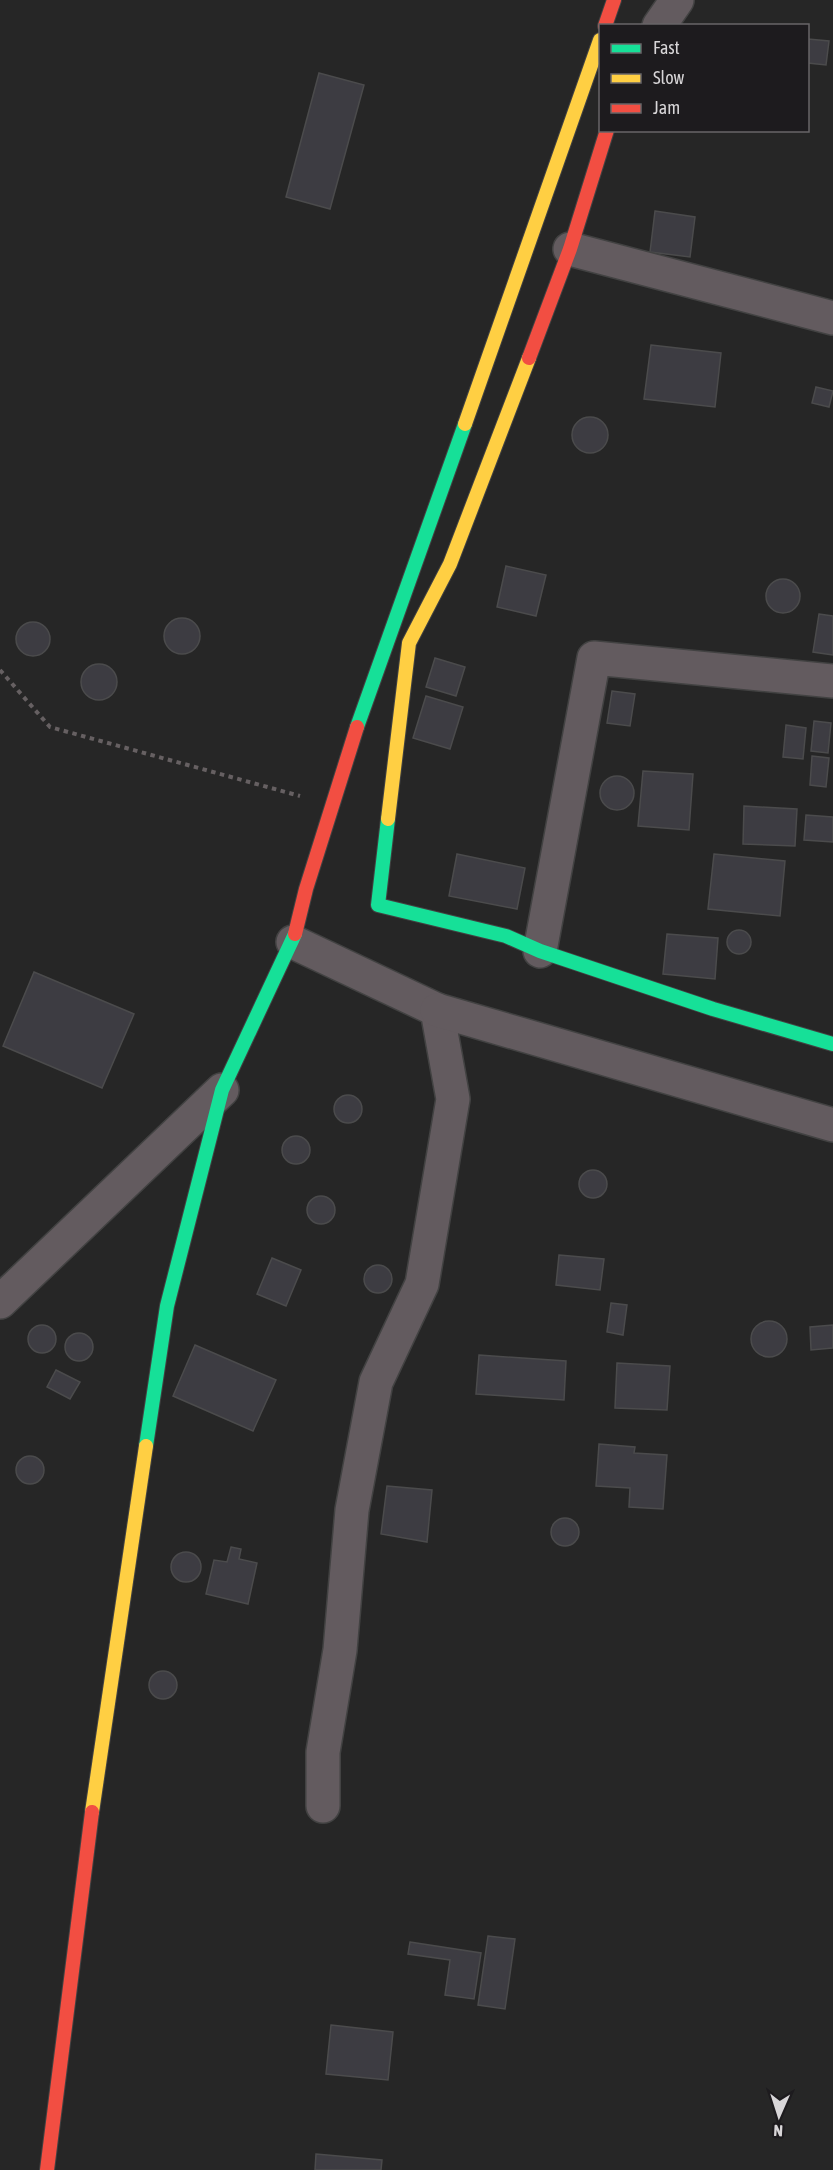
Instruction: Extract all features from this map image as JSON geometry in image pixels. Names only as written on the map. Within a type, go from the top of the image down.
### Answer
[{"type":"main road","points":[[606,24],[614,0]]},
{"type":"main road","points":[[47,2170],[81,1886],[167,1306],[222,1090],[293,942],[332,805],[399,639],[599,43]]},
{"type":"main road","points":[[606,132],[570,249],[450,564],[399,639],[378,905],[506,936],[540,951],[713,1009],[833,1044]]},
{"type":"street","points":[[660,24],[677,0]]},
{"type":"street","points":[[570,249],[833,318]]},
{"type":"street","points":[[540,951],[594,658],[833,681]]},
{"type":"street","points":[[293,942],[437,1010],[833,1125]]},
{"type":"street","points":[[323,1806],[322,1752],[340,1650],[352,1510],[376,1382],[422,1284],[453,1099],[437,1010]]},
{"type":"street","points":[[0,1302],[222,1090]]},
{"type":"path","points":[[0,670],[50,727],[332,805]]},
{"type":"building","points":[[809,39],[829,41],[826,65],[809,63]]},
{"type":"building","points":[[319,73],[364,85],[330,209],[286,197]]},
{"type":"building","points":[[655,211],[695,217],[690,257],[650,252]]},
{"type":"building","points":[[651,345],[721,353],[715,407],[644,399]]},
{"type":"building","points":[[816,387],[833,391],[829,407],[812,403]]},
{"type":"building","points":[[590,417],[602,423],[608,435],[602,447],[590,453],[578,447],[572,435],[578,423]]},
{"type":"building","points":[[506,566],[546,575],[536,616],[497,607]]},
{"type":"building","points":[[783,579],[795,584],[800,596],[795,608],[783,613],[771,608],[766,596],[771,584]]},
{"type":"building","points":[[819,614],[833,616],[833,655],[813,652]]},
{"type":"building","points":[[182,618],[194,624],[200,636],[194,648],[182,654],[170,648],[164,636],[170,624]]},
{"type":"building","points":[[33,622],[45,627],[50,639],[45,651],[33,656],[21,651],[16,639],[21,627]]},
{"type":"building","points":[[435,658],[465,667],[456,696],[426,687]]},
{"type":"building","points":[[99,664],[111,670],[117,682],[111,694],[99,700],[87,694],[81,682],[87,670]]},
{"type":"building","points":[[612,691],[635,694],[630,726],[607,723]]},
{"type":"building","points":[[426,696],[463,707],[450,749],[413,738]]},
{"type":"building","points":[[814,721],[831,723],[828,753],[811,751]]},
{"type":"building","points":[[786,725],[806,728],[803,759],[783,757]]},
{"type":"building","points":[[812,756],[829,758],[826,787],[810,785]]},
{"type":"building","points":[[643,771],[693,774],[689,830],[638,826]]},
{"type":"building","points":[[617,776],[629,781],[634,793],[629,805],[617,810],[605,805],[600,793],[605,781]]},
{"type":"building","points":[[744,806],[797,809],[795,846],[743,844]]},
{"type":"building","points":[[806,815],[833,817],[833,842],[804,840]]},
{"type":"building","points":[[457,854],[525,868],[517,909],[449,896]]},
{"type":"building","points":[[714,854],[785,861],[780,916],[708,909]]},
{"type":"building","points":[[739,930],[744,931],[750,937],[750,947],[744,953],[739,954],[734,953],[728,947],[727,942],[728,937],[734,931]]},
{"type":"building","points":[[667,934],[718,938],[715,979],[663,974]]},
{"type":"building","points":[[34,972],[134,1014],[102,1088],[3,1046]]},
{"type":"building","points":[[348,1095],[358,1099],[362,1109],[358,1119],[348,1123],[338,1119],[334,1109],[338,1099]]},
{"type":"building","points":[[296,1136],[306,1140],[310,1150],[306,1160],[296,1164],[286,1160],[282,1150],[286,1140]]},
{"type":"building","points":[[593,1170],[603,1174],[607,1184],[603,1194],[593,1198],[583,1194],[579,1184],[583,1174]]},
{"type":"building","points":[[321,1196],[331,1200],[335,1210],[331,1220],[321,1224],[311,1220],[307,1210],[311,1200]]},
{"type":"building","points":[[559,1255],[604,1259],[600,1290],[556,1285]]},
{"type":"building","points":[[272,1258],[301,1270],[286,1306],[257,1294]]},
{"type":"building","points":[[378,1265],[388,1269],[392,1279],[388,1289],[378,1293],[368,1289],[364,1279],[368,1269]]},
{"type":"building","points":[[611,1303],[627,1305],[623,1335],[607,1332]]},
{"type":"building","points":[[769,1321],[781,1327],[787,1339],[781,1351],[769,1357],[757,1351],[751,1339],[757,1327]]},
{"type":"building","points":[[42,1325],[52,1329],[56,1339],[52,1349],[42,1353],[32,1349],[28,1339],[32,1329]]},
{"type":"building","points":[[833,1325],[833,1348],[811,1350],[810,1327]]},
{"type":"building","points":[[79,1333],[89,1337],[93,1347],[89,1357],[79,1361],[69,1357],[65,1347],[69,1337]]},
{"type":"building","points":[[195,1345],[276,1380],[253,1431],[173,1396]]},
{"type":"building","points":[[479,1355],[566,1361],[564,1400],[476,1394]]},
{"type":"building","points":[[617,1363],[670,1366],[667,1410],[615,1408]]},
{"type":"building","points":[[56,1370],[80,1382],[70,1399],[47,1387]]},
{"type":"building","points":[[599,1444],[635,1447],[634,1453],[667,1455],[663,1509],[629,1507],[630,1488],[596,1486]]},
{"type":"building","points":[[30,1456],[40,1460],[44,1470],[40,1480],[30,1484],[20,1480],[16,1470],[20,1460]]},
{"type":"building","points":[[387,1486],[432,1490],[427,1542],[381,1534]]},
{"type":"building","points":[[565,1518],[575,1522],[579,1532],[575,1542],[565,1546],[555,1542],[551,1532],[555,1522]]},
{"type":"building","points":[[231,1547],[241,1549],[239,1559],[257,1563],[248,1604],[206,1594],[214,1560],[227,1562]]},
{"type":"building","points":[[186,1552],[196,1557],[201,1567],[196,1577],[186,1582],[176,1577],[171,1567],[176,1557]]},
{"type":"building","points":[[163,1671],[173,1675],[177,1685],[173,1695],[163,1699],[153,1695],[149,1685],[153,1675]]},
{"type":"building","points":[[488,1936],[515,1939],[505,2009],[478,2005]]},
{"type":"building","points":[[410,1942],[481,1953],[474,1999],[445,1995],[450,1960],[408,1954]]},
{"type":"building","points":[[331,2025],[393,2032],[388,2080],[326,2074]]},
{"type":"building","points":[[316,2154],[382,2160],[381,2170],[315,2170]]},
{"type":"traffic: fast","points":[[357,727],[465,424]]},
{"type":"traffic: fast","points":[[388,819],[378,905],[506,936],[540,951],[713,1009],[833,1044]]},
{"type":"traffic: fast","points":[[146,1446],[167,1306],[222,1090],[295,934]]},
{"type":"traffic: slow","points":[[465,424],[599,43]]},
{"type":"traffic: slow","points":[[388,819],[409,643],[450,564],[529,358]]},
{"type":"traffic: slow","points":[[92,1812],[146,1446]]},
{"type":"traffic: jam","points":[[606,24],[614,0]]},
{"type":"traffic: jam","points":[[529,358],[570,249],[606,132]]},
{"type":"traffic: jam","points":[[295,934],[306,889],[357,727]]},
{"type":"traffic: jam","points":[[47,2170],[92,1812]]}]
